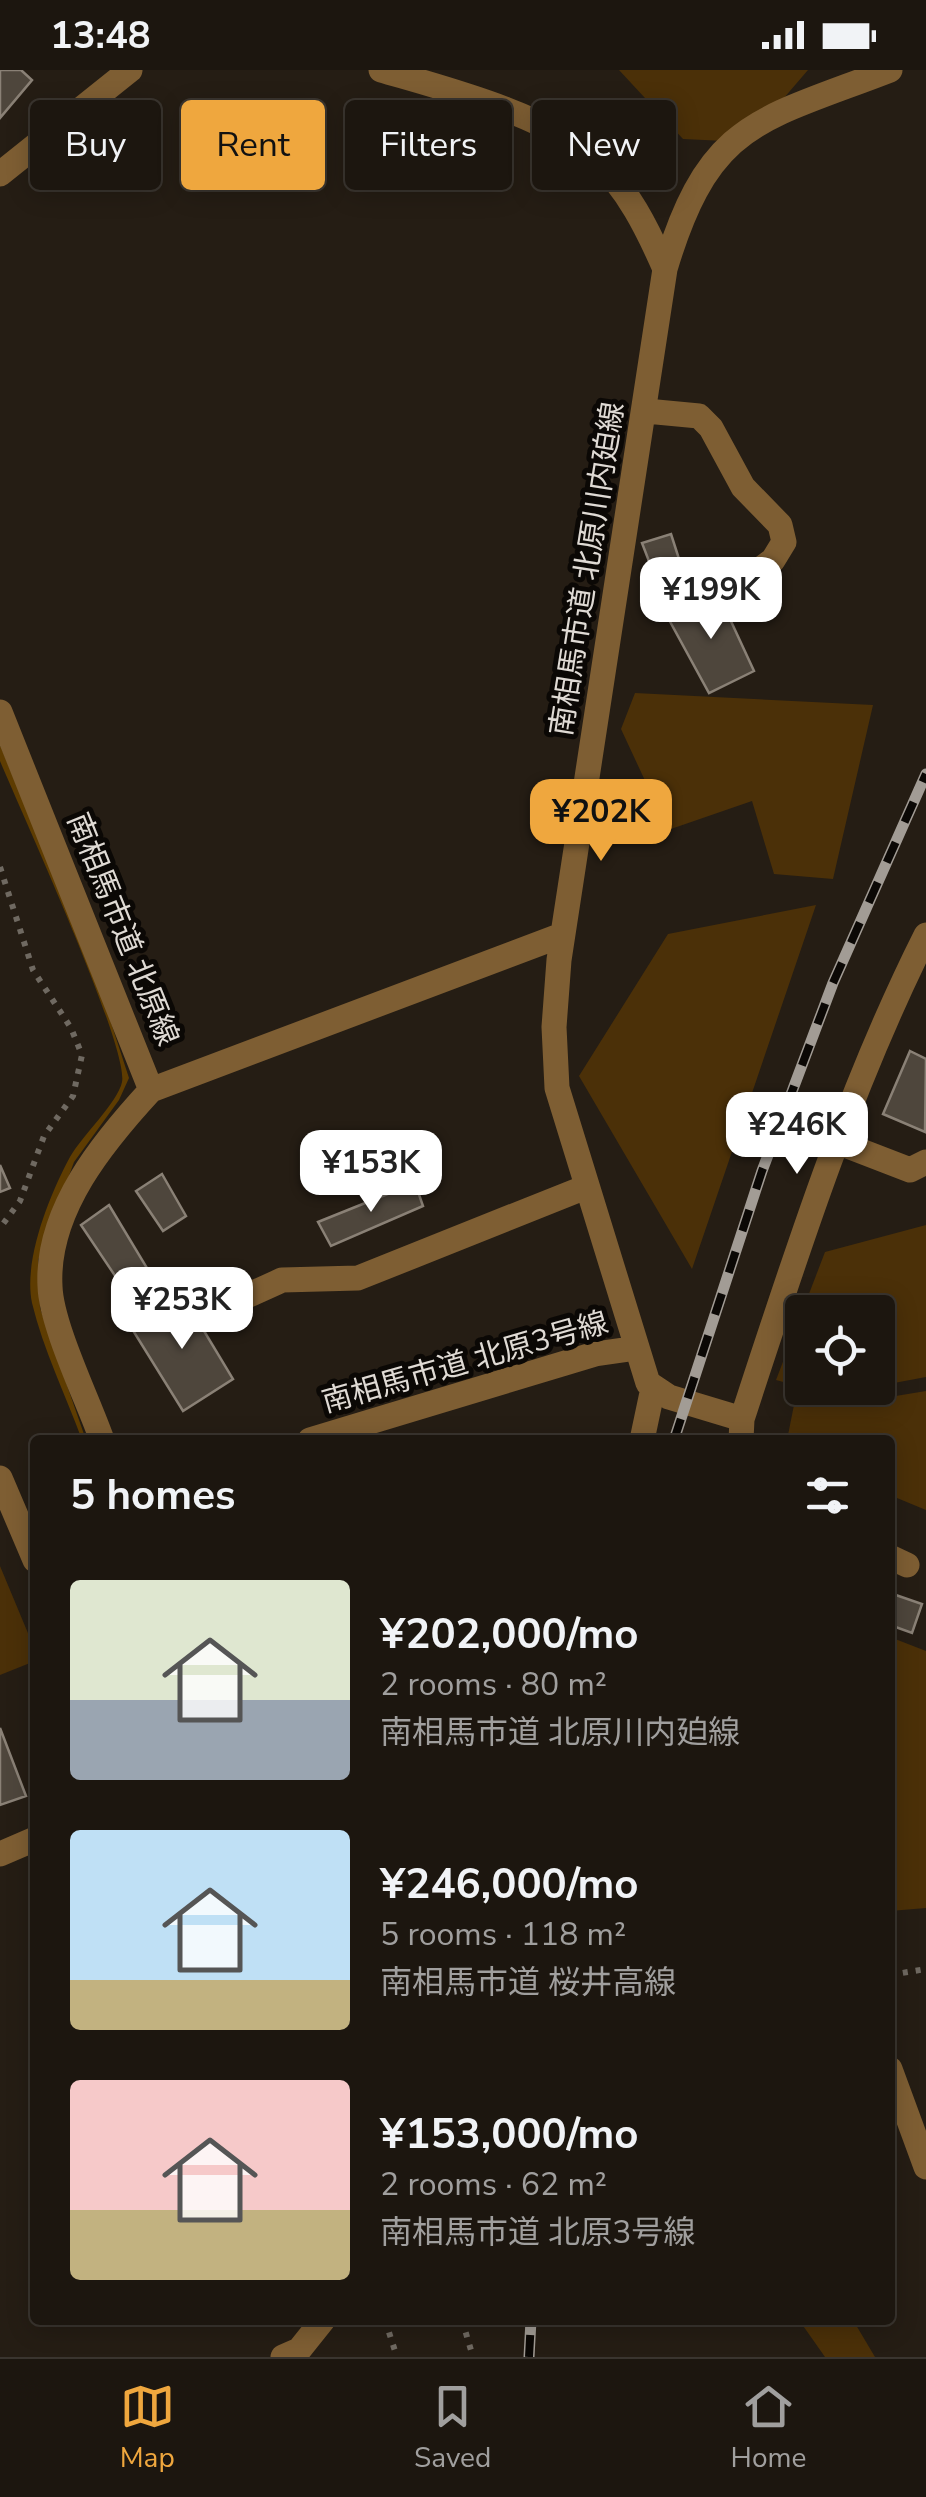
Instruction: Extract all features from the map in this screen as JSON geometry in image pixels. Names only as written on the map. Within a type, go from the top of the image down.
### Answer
[{"type":"street","points":[[0,174],[130,70]]},
{"type":"street","points":[[382,70],[489,106],[581,148],[624,193],[665,269]]},
{"type":"street","name":"南相馬市道 北原川内廹線","points":[[653,1388],[637,1348],[557,1088],[554,1027],[562,935],[665,269],[683,211],[721,150],[801,102],[890,70]]},
{"type":"street","points":[[646,411],[699,416],[712,428],[744,486],[780,525],[784,542],[772,560],[746,580]]},
{"type":"street","name":"南相馬市道 北原線","points":[[0,712],[151,1090],[110,1135],[72,1196],[50,1285],[100,1435]]},
{"type":"street","points":[[151,1090],[562,935]]},
{"type":"street","points":[[643,1435],[653,1388],[741,1430],[840,1144],[926,935]]},
{"type":"street","points":[[840,1144],[910,1170],[926,1162]]},
{"type":"street","points":[[227,1305],[282,1280],[358,1278],[586,1187]]},
{"type":"street","name":"南相馬市道 北原3号線","points":[[327,1435],[595,1354],[637,1348]]},
{"type":"street","points":[[0,1478],[30,1548]]},
{"type":"street","points":[[0,1854],[30,1841]]},
{"type":"street","points":[[895,2082],[926,2166]]},
{"type":"street","points":[[283,2357],[299,2350],[319,2325]]},
{"type":"path","points":[[0,866],[33,970],[71,1028],[82,1055],[73,1096],[44,1136],[20,1201],[0,1228]]},
{"type":"path","points":[[895,1974],[926,1969]]},
{"type":"path","points":[[387,2325],[398,2357]]},
{"type":"path","points":[[463,2325],[473,2357]]},
{"type":"shaded area","points":[[619,70],[808,70],[746,142],[683,139],[676,131],[676,100],[647,100]]},
{"type":"shaded area","points":[[635,693],[873,705],[833,879],[774,874],[752,801],[668,830],[621,729]]},
{"type":"shaded area","points":[[0,745],[101,992],[129,1078],[119,1100],[74,1162],[38,1260],[40,1308],[84,1435],[80,1435],[48,1355],[32,1303],[31,1267],[40,1228],[62,1172],[119,1090],[120,1060],[92,978],[0,761]]},
{"type":"shaded area","points":[[816,905],[692,1269],[579,1076],[668,934]]},
{"type":"shaded area","points":[[926,1225],[926,1377],[895,1383],[895,1295],[809,1295],[825,1252]]},
{"type":"shaded area","points":[[785,1356],[785,1382],[776,1380]]},
{"type":"shaded area","points":[[926,1391],[926,1510],[895,1499],[895,1435],[788,1435],[794,1405],[895,1405],[895,1396]]},
{"type":"shaded area","points":[[0,1566],[30,1638],[30,1663],[0,1675]]},
{"type":"shaded area","points":[[895,1639],[926,1651],[926,1908],[895,1911]]},
{"type":"shaded area","points":[[803,2325],[856,2325],[875,2357],[825,2357]]},
{"type":"building","points":[[0,70],[21,70],[32,80],[0,118]]},
{"type":"building","points":[[671,534],[688,587],[662,595],[642,543]]},
{"type":"building","points":[[717,591],[754,671],[709,693],[667,616]]},
{"type":"building","points":[[910,1051],[926,1059],[925,1132],[883,1114]]},
{"type":"building","points":[[0,1165],[10,1188],[0,1192]]},
{"type":"building","points":[[162,1174],[186,1216],[163,1231],[136,1191]]},
{"type":"building","points":[[415,1183],[423,1206],[331,1246],[318,1222]]},
{"type":"building","points":[[109,1205],[165,1298],[140,1313],[81,1225]]},
{"type":"building","points":[[183,1296],[233,1379],[183,1411],[129,1324]]},
{"type":"building","points":[[895,1595],[922,1604],[912,1633],[895,1627]]},
{"type":"building","points":[[0,1728],[26,1796],[0,1805]]},
{"type":"railway","points":[[676,1435],[762,1171],[833,983],[926,774]]},
{"type":"railway","points":[[529,2357],[531,2325]]}]
